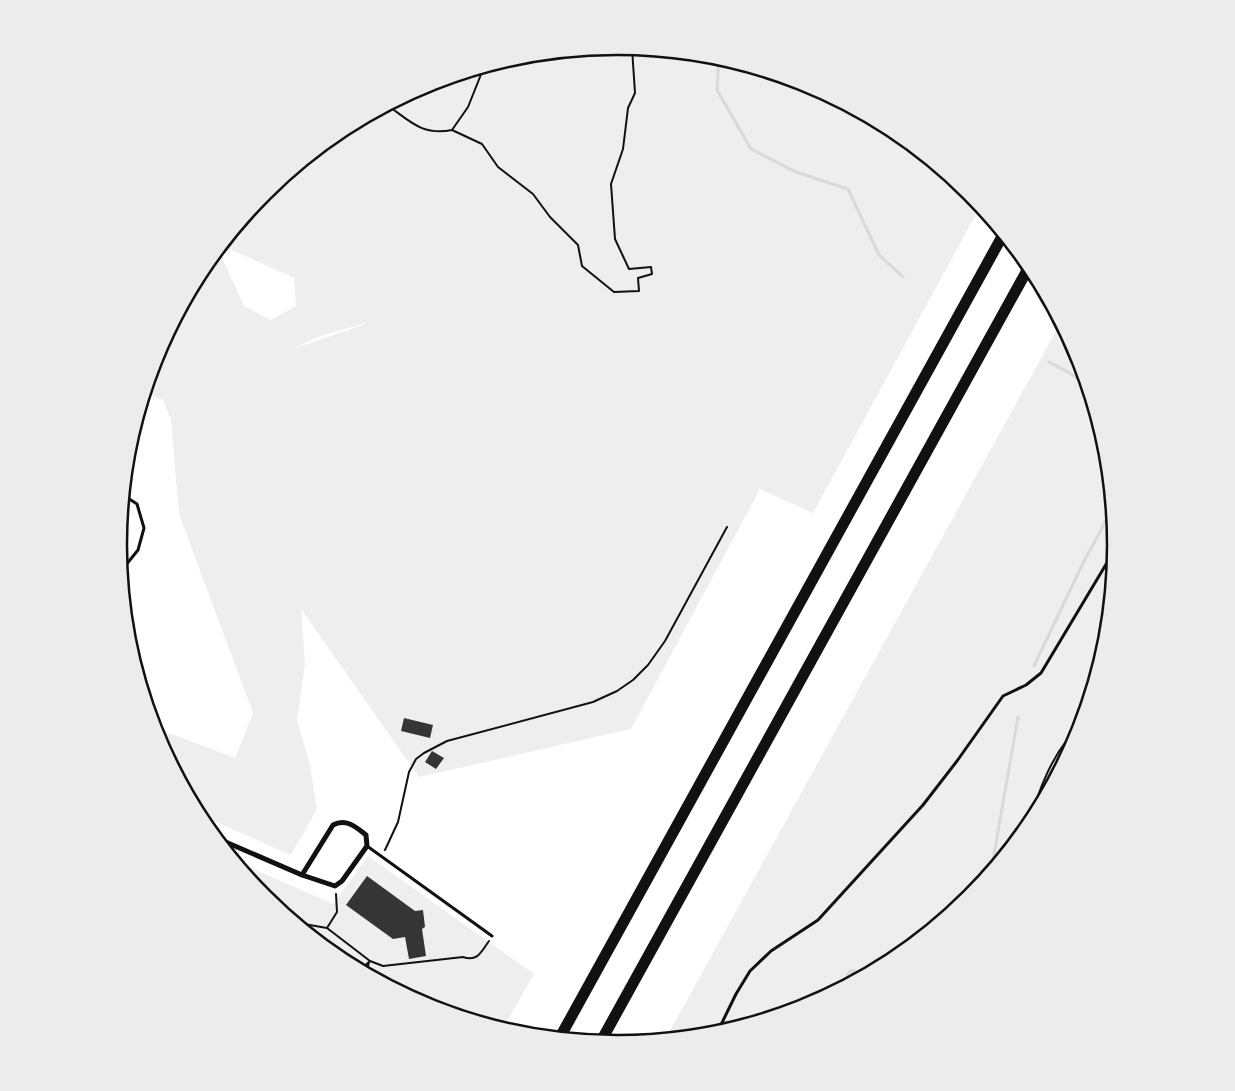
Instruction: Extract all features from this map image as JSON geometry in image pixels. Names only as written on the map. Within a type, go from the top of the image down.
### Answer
[{"type":"highway","points":[[562,1033],[1001,239]]},
{"type":"highway","points":[[604,1036],[1025,273]]},
{"type":"street","points":[[227,843],[302,875],[335,886],[342,881],[367,846],[366,835],[348,823],[339,822],[333,826],[323,839],[302,875]]},
{"type":"lane","points":[[128,564],[138,550],[144,528],[136,504],[129,499]]},
{"type":"lane","points":[[721,1025],[750,971],[771,951],[818,920],[923,805],[1003,696],[1026,685],[1041,673],[1108,562]]},
{"type":"lane","points":[[367,846],[492,936]]},
{"type":"path","points":[[394,110],[422,130],[437,133],[452,130],[482,144],[498,167],[533,194],[550,217],[578,245],[582,266],[614,292],[639,291],[638,278],[652,274],[651,267],[629,269],[615,240],[611,184],[623,149],[628,108],[634,93],[632,55]]},
{"type":"path","points":[[452,130],[468,107],[481,75]]},
{"type":"path","points":[[382,857],[398,822],[410,772],[416,759],[434,746],[447,741],[593,702],[617,691],[633,680],[648,665],[665,641],[727,527]]},
{"type":"path","points":[[1036,800],[1040,788],[1069,737]]},
{"type":"path","points":[[327,928],[337,912],[335,886]]},
{"type":"path","points":[[306,924],[327,928],[370,961],[383,966],[397,966],[463,957],[474,958],[480,955],[492,936]]},
{"type":"path","points":[[365,966],[370,961]]},
{"type":"path","points":[[368,967],[370,961]]},
{"type":"shaded area","points":[[618,55],[682,59],[713,64],[775,81],[805,92],[834,106],[890,138],[941,177],[977,212],[813,513],[760,489],[631,729],[419,777],[301,609],[305,664],[297,720],[310,765],[317,809],[291,855],[211,820],[193,791],[163,731],[235,758],[253,713],[179,514],[171,420],[163,400],[151,395],[164,358],[178,329],[193,300],[221,257],[244,306],[271,320],[296,306],[294,278],[227,248],[249,222],[294,177],[319,156],[372,121],[430,92],[491,72],[553,59]],"holes":[[[365,323],[365,324],[293,349],[317,337]]]},
{"type":"shaded area","points":[[1057,329],[1071,358],[1082,388],[1099,450],[1107,513],[1107,578],[1099,641],[1082,703],[1071,733],[1042,791],[1007,844],[986,869],[941,914],[890,953],[834,985],[805,999],[775,1010],[713,1027],[669,1033]]},
{"type":"shaded area","points":[[368,856],[534,974],[506,1023],[460,1010],[430,999],[372,970],[319,935],[294,914],[246,866],[333,904]]},
{"type":"shaded area","points":[[854,969],[859,972],[843,980],[849,970]]},
{"type":"building","points":[[404,718],[433,725],[430,738],[401,731]]},
{"type":"building","points":[[432,751],[444,758],[436,769],[425,762]]},
{"type":"building","points":[[367,876],[415,911],[423,910],[425,927],[422,929],[426,956],[409,959],[405,937],[393,939],[346,905]]},
{"type":"waterway","points":[[718,65],[717,90],[751,149],[796,172],[848,189],[879,255],[903,277]]},
{"type":"waterway","points":[[1049,362],[1079,380]]},
{"type":"waterway","points":[[1034,666],[1084,561],[1107,519]]},
{"type":"waterway","points":[[993,861],[1018,717]]}]
